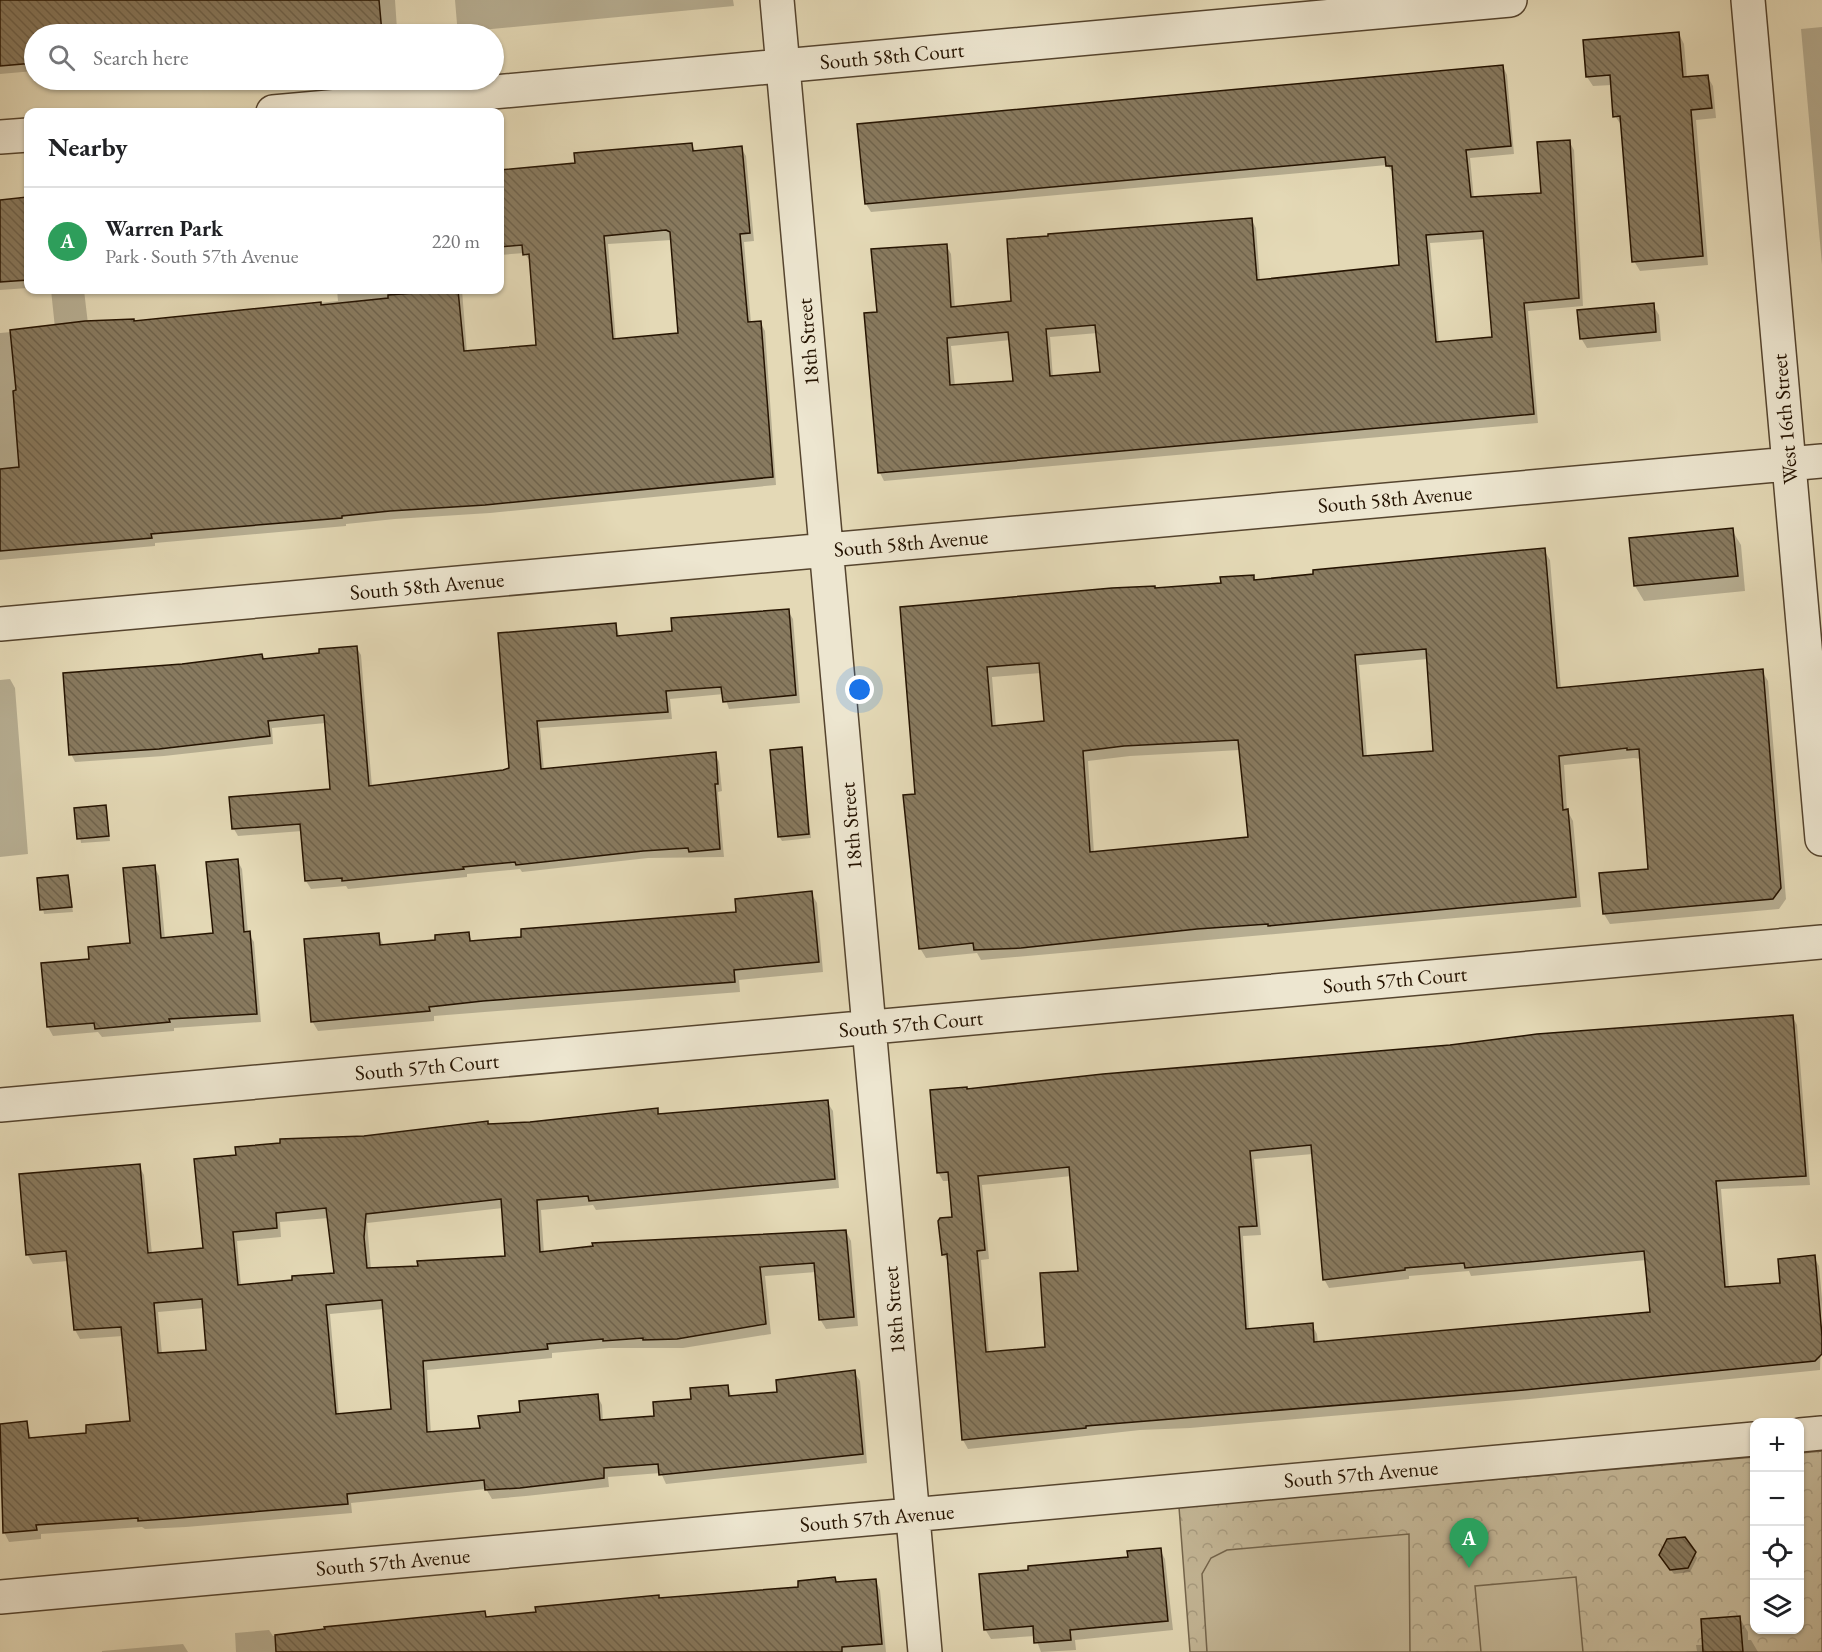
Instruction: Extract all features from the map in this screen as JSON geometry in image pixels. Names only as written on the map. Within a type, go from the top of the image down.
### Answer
[{"type":"street","name":"18th Street","points":[[777,0],[925,1652]]},
{"type":"street","name":"South 58th Court","points":[[317,108],[1510,0]]},
{"type":"street","name":"West 16th Street","points":[[1748,0],[1822,838]]},
{"type":"street","points":[[0,137],[24,135]]},
{"type":"street","name":"South 58th Avenue","points":[[0,624],[1822,461]]},
{"type":"street","name":"South 57th Court","points":[[0,1106],[1822,942]]},
{"type":"street","points":[[1804,1435],[1822,1433]]},
{"type":"street","name":"South 57th Avenue","points":[[0,1597],[1750,1439]]},
{"type":"green space","points":[[1822,1451],[1822,1652],[1190,1652],[1179,1507],[1750,1457],[1750,1634],[1804,1634],[1804,1453]]},
{"type":"green space","points":[[1409,1534],[1410,1652],[1207,1652],[1202,1574],[1211,1558],[1227,1550]]},
{"type":"green space","points":[[1576,1577],[1583,1652],[1481,1652],[1475,1586]]},
{"type":"building","points":[[0,0],[379,0],[381,24],[24,24],[24,64],[0,66]]},
{"type":"building","points":[[1679,32],[1683,77],[1708,75],[1712,108],[1691,110],[1703,256],[1632,262],[1620,116],[1613,117],[1610,75],[1586,77],[1583,40]]},
{"type":"building","points":[[1503,65],[1511,146],[1466,150],[1471,197],[1541,193],[1537,142],[1570,140],[1579,298],[1524,303],[1534,414],[878,473],[864,313],[877,312],[871,249],[947,244],[951,307],[1011,301],[1007,239],[1048,236],[1048,234],[1252,218],[1257,280],[1399,265],[1392,166],[1386,166],[1385,157],[865,204],[857,124]],"holes":[[[1483,231],[1492,337],[1436,342],[1426,235]],[[1095,325],[1100,372],[1050,376],[1046,329]],[[1008,332],[1013,381],[950,385],[947,338]]]},
{"type":"building","points":[[692,143],[693,151],[742,146],[750,233],[740,234],[748,322],[761,321],[773,477],[485,505],[390,511],[342,516],[342,518],[151,534],[152,538],[0,551],[0,469],[19,467],[13,391],[16,390],[10,330],[85,321],[134,319],[134,321],[321,302],[321,305],[388,298],[388,295],[458,294],[464,351],[536,345],[529,254],[523,255],[522,245],[504,247],[504,170],[575,163],[574,153]],"holes":[[[666,230],[670,232],[678,333],[613,339],[604,236]]]},
{"type":"building","points":[[24,197],[24,280],[0,282],[0,200]]},
{"type":"building","points":[[1654,303],[1656,332],[1580,339],[1577,310]]},
{"type":"building","points":[[1733,528],[1738,576],[1634,586],[1629,538]]},
{"type":"building","points":[[1545,548],[1557,688],[1763,669],[1781,888],[1773,899],[1603,914],[1599,873],[1648,869],[1639,749],[1627,750],[1627,748],[1559,756],[1563,810],[1568,809],[1576,897],[1268,926],[1268,924],[1197,929],[1021,948],[974,950],[973,943],[919,949],[903,795],[915,794],[900,607],[1112,588],[1155,586],[1155,588],[1221,583],[1220,577],[1254,575],[1254,580],[1313,574],[1313,570]],"holes":[[[1426,649],[1433,751],[1363,756],[1355,655]],[[1039,663],[1044,721],[992,726],[987,667]],[[1238,740],[1248,837],[1090,852],[1083,751],[1124,746]]]},
{"type":"building","points":[[789,609],[796,695],[723,702],[721,687],[666,691],[668,712],[537,721],[541,769],[716,752],[718,784],[715,784],[720,849],[689,852],[688,848],[643,851],[516,865],[515,862],[463,867],[464,869],[342,881],[342,878],[305,881],[300,824],[232,829],[229,797],[330,789],[324,715],[268,721],[270,736],[159,749],[69,755],[63,673],[182,664],[262,654],[263,659],[319,653],[319,649],[357,646],[369,786],[503,770],[509,768],[498,633],[616,623],[617,636],[672,631],[671,618]]},
{"type":"building","points":[[802,747],[809,834],[778,837],[770,750]]},
{"type":"building","points":[[106,805],[109,836],[77,839],[74,808]]},
{"type":"building","points":[[238,859],[244,932],[250,931],[257,1014],[169,1019],[170,1022],[95,1029],[94,1023],[47,1027],[41,963],[89,959],[88,947],[130,943],[123,868],[155,865],[161,938],[213,933],[206,862]]},
{"type":"building","points":[[68,875],[72,907],[40,910],[37,878]]},
{"type":"building","points":[[812,891],[819,962],[734,970],[735,982],[483,1001],[429,1007],[430,1011],[311,1022],[304,939],[379,933],[380,945],[435,940],[435,935],[469,932],[470,941],[521,937],[521,929],[736,912],[735,899]]},
{"type":"building","points":[[1793,1015],[1806,1176],[1716,1181],[1725,1287],[1780,1283],[1778,1259],[1815,1255],[1822,1354],[1815,1361],[1524,1390],[1086,1426],[1086,1428],[962,1440],[947,1254],[942,1255],[938,1221],[940,1218],[952,1217],[948,1172],[937,1173],[930,1090],[967,1087],[967,1089],[1103,1074],[1450,1045],[1537,1034]],"holes":[[[1311,1145],[1323,1280],[1405,1270],[1405,1268],[1464,1263],[1465,1268],[1644,1251],[1650,1312],[1314,1342],[1313,1323],[1246,1329],[1239,1227],[1257,1226],[1250,1151]],[[1069,1167],[1078,1271],[1040,1273],[1045,1347],[986,1352],[977,1251],[985,1250],[978,1176]]]},
{"type":"building","points":[[828,1100],[835,1179],[589,1201],[588,1196],[537,1200],[540,1252],[593,1246],[592,1243],[846,1230],[854,1317],[819,1320],[814,1263],[760,1267],[766,1324],[677,1339],[643,1340],[643,1338],[603,1341],[603,1339],[547,1344],[548,1349],[423,1361],[427,1432],[480,1428],[478,1416],[520,1412],[519,1401],[598,1394],[600,1420],[654,1416],[653,1402],[691,1399],[690,1388],[728,1385],[729,1396],[777,1392],[776,1380],[855,1370],[863,1454],[659,1475],[658,1464],[604,1468],[604,1478],[520,1488],[485,1490],[484,1480],[347,1494],[348,1504],[138,1521],[138,1518],[36,1525],[37,1530],[3,1533],[0,1424],[27,1421],[29,1438],[86,1433],[86,1425],[130,1421],[121,1327],[74,1330],[66,1251],[26,1255],[19,1174],[140,1164],[148,1253],[203,1248],[194,1159],[236,1155],[235,1147],[280,1143],[280,1139],[364,1136],[488,1121],[488,1124],[530,1122],[658,1108],[658,1114]],"holes":[[[501,1199],[505,1256],[417,1261],[418,1266],[367,1268],[364,1237],[366,1214]],[[326,1208],[334,1273],[292,1276],[292,1280],[238,1285],[233,1232],[277,1228],[276,1213]],[[202,1299],[206,1350],[158,1353],[154,1303]],[[382,1300],[391,1409],[336,1414],[326,1305]]]},
{"type":"building","points":[[1685,1537],[1696,1552],[1688,1568],[1670,1570],[1659,1555],[1667,1539]]},
{"type":"building","points":[[1161,1548],[1168,1621],[1070,1630],[1071,1640],[1034,1643],[1033,1626],[984,1630],[979,1574],[1028,1570],[1028,1566],[1128,1557],[1127,1551]]},
{"type":"building","points":[[835,1577],[836,1582],[876,1579],[882,1644],[842,1647],[842,1652],[276,1652],[275,1635],[325,1629],[324,1627],[485,1611],[486,1617],[536,1612],[535,1607],[659,1595],[659,1598],[798,1587],[798,1581]]},
{"type":"building","points":[[1740,1616],[1743,1652],[1703,1652],[1701,1619]]},
{"type":"place","name":"Warren Park","points":[[1469,1568]]}]
